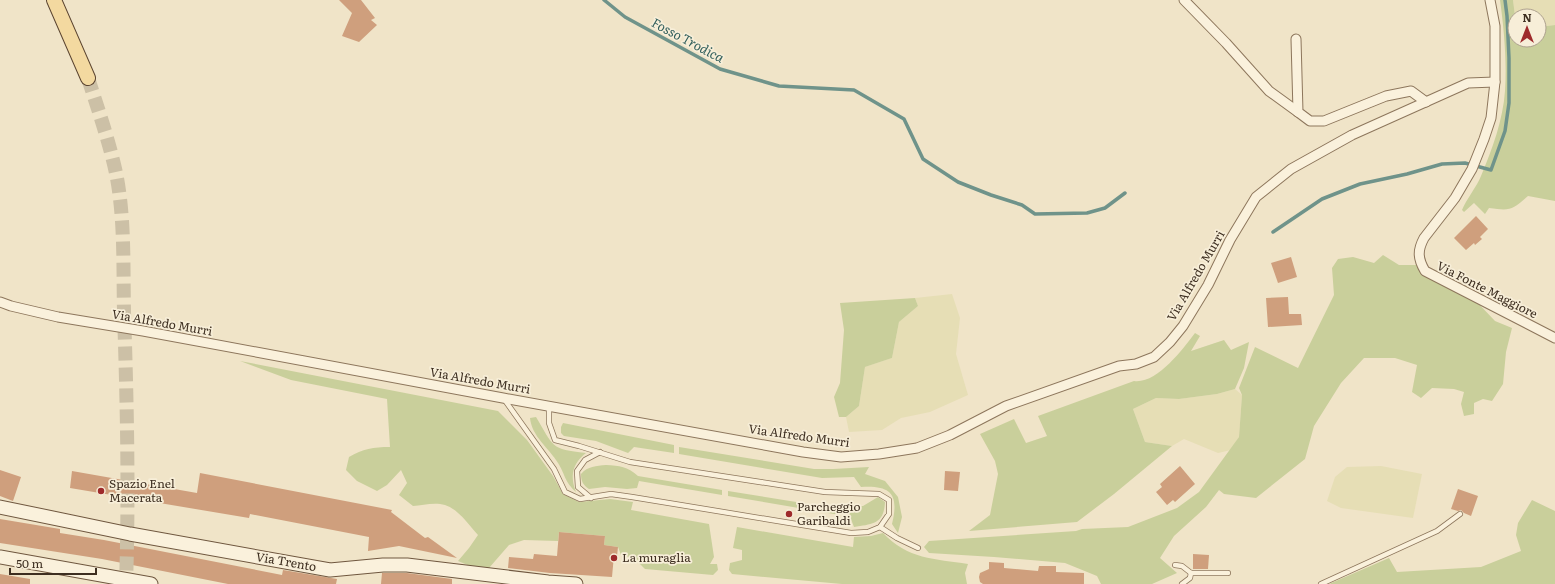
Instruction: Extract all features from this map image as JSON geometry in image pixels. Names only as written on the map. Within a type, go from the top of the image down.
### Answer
[{"type":"main road","points":[[54,0],[88,78]]},
{"type":"main road","name":"Via Trento","points":[[0,507],[122,532],[330,570],[383,565],[406,565],[551,583],[576,584]]},
{"type":"main road","points":[[0,557],[116,581],[151,584]]},
{"type":"street","points":[[1184,0],[1226,43],[1268,91],[1310,121],[1324,121],[1386,96],[1411,91],[1426,102]]},
{"type":"street","points":[[1490,0],[1495,26],[1495,82]]},
{"type":"street","points":[[1296,39],[1298,112]]},
{"type":"street","name":"Via Fonte Maggiore","points":[[1495,82],[1491,118],[1472,169],[1455,198],[1424,238],[1418,254],[1425,271],[1555,338]]},
{"type":"street","name":"Via Alfredo Murri","points":[[0,302],[58,317],[796,450],[841,457],[879,454],[917,448],[950,435],[1006,406],[1119,366],[1136,364],[1154,357],[1170,342],[1183,326],[1208,285],[1230,240],[1256,197],[1291,169],[1352,135],[1468,83],[1495,82]]},
{"type":"lane","points":[[503,398],[554,469],[565,492],[580,499],[611,494],[851,533],[868,532],[880,527],[889,514],[889,500],[879,494],[825,492],[630,462],[555,440],[549,423],[549,406]]},
{"type":"lane","points":[[591,498],[578,487],[577,471],[585,460],[600,452]]},
{"type":"lane","points":[[1321,584],[1437,531],[1460,514]]},
{"type":"lane","points":[[880,527],[897,538],[918,548]]},
{"type":"lane","points":[[1175,565],[1182,566],[1191,573],[1228,573]]},
{"type":"lane","points":[[1182,584],[1190,578],[1191,573]]},
{"type":"shaded area","points":[[1513,0],[1555,0],[1555,25],[1547,26],[1547,8],[1514,8]]},
{"type":"shaded area","points":[[952,294],[960,318],[956,354],[968,395],[930,412],[901,418],[882,430],[849,432],[846,417],[859,406],[865,367],[892,358],[899,322],[918,306],[915,298]]},
{"type":"shaded area","points":[[1235,389],[1242,395],[1239,437],[1231,450],[1218,453],[1184,439],[1172,446],[1145,442],[1133,409],[1156,398],[1179,399],[1217,394]]},
{"type":"shaded area","points":[[1381,466],[1422,474],[1413,518],[1341,508],[1327,501],[1335,477],[1347,467]]},
{"type":"green space","points":[[1500,0],[1513,0],[1514,8],[1507,8],[1507,48],[1547,48],[1547,26],[1555,25],[1555,201],[1528,196],[1514,207],[1507,209],[1489,208],[1485,214],[1474,203],[1464,212],[1462,210],[1466,201],[1479,180],[1489,156],[1502,113],[1506,80],[1504,34]]},
{"type":"green space","points":[[1383,255],[1399,265],[1416,265],[1426,276],[1475,300],[1495,321],[1512,328],[1506,352],[1503,384],[1492,401],[1483,399],[1474,403],[1474,414],[1464,416],[1461,404],[1464,392],[1454,389],[1432,388],[1421,398],[1412,392],[1417,365],[1395,358],[1364,358],[1341,383],[1314,426],[1305,459],[1256,498],[1224,494],[1219,490],[1206,507],[1174,536],[1160,558],[1177,573],[1152,584],[1101,584],[1097,576],[1065,563],[929,553],[924,547],[929,541],[1076,531],[1082,529],[1128,527],[1177,508],[1199,492],[1239,437],[1242,395],[1239,388],[1255,347],[1298,368],[1334,295],[1332,268],[1338,259],[1353,257],[1374,263]]},
{"type":"green space","points":[[915,298],[918,306],[899,322],[892,358],[865,367],[859,406],[846,417],[839,417],[834,397],[840,383],[844,330],[840,303]]},
{"type":"green space","points":[[1195,333],[1200,336],[1191,351],[1224,340],[1231,350],[1249,342],[1244,368],[1235,389],[1217,394],[1179,399],[1156,398],[1133,409],[1145,442],[1172,446],[1114,494],[1077,522],[969,531],[990,515],[998,474],[995,461],[980,434],[1014,419],[1026,443],[1047,436],[1038,416],[1134,381],[1151,377],[1160,372],[1176,356]]},
{"type":"green space","points":[[240,361],[498,411],[527,440],[553,476],[563,494],[579,502],[610,499],[633,502],[631,510],[709,524],[714,557],[710,564],[717,564],[718,570],[713,575],[645,569],[634,558],[621,555],[618,547],[604,545],[605,536],[559,532],[558,541],[524,540],[509,545],[489,568],[470,566],[458,561],[478,535],[454,510],[445,505],[437,504],[413,506],[399,495],[407,483],[401,470],[387,485],[377,491],[357,481],[346,470],[349,457],[354,454],[378,447],[390,447],[387,399],[291,380]]},
{"type":"green space","points":[[536,417],[546,435],[554,445],[574,452],[586,453],[581,457],[575,466],[573,481],[576,492],[567,481],[554,458],[537,437],[531,425],[530,418]]},
{"type":"green space","points":[[563,423],[674,445],[674,453],[634,447],[628,453],[596,441],[564,436],[561,433]]},
{"type":"green space","points":[[679,447],[814,469],[869,467],[865,474],[885,481],[898,497],[902,517],[898,533],[892,524],[894,506],[891,494],[880,488],[861,487],[854,477],[822,478],[679,454]]},
{"type":"green space","points":[[606,465],[623,467],[638,476],[722,490],[722,495],[639,481],[637,488],[627,489],[605,487],[589,489],[585,486],[582,481],[581,474],[584,471],[596,466]]},
{"type":"green space","points":[[728,491],[821,506],[863,506],[878,497],[885,502],[880,519],[872,524],[854,527],[849,514],[834,514],[728,496]]},
{"type":"green space","points":[[1532,500],[1555,511],[1555,584],[1329,584],[1389,558],[1397,572],[1481,567],[1521,551],[1516,535],[1518,523]]},
{"type":"green space","points":[[737,527],[853,547],[854,537],[871,536],[883,533],[892,542],[912,553],[933,559],[968,564],[965,573],[967,584],[842,584],[732,574],[729,570],[730,563],[742,560],[742,550],[733,548]]},
{"type":"building","points":[[339,0],[361,0],[375,18],[371,20],[377,25],[359,42],[342,36],[352,13]]},
{"type":"building","points":[[1476,216],[1488,229],[1480,237],[1482,239],[1475,245],[1474,243],[1466,250],[1454,238]]},
{"type":"building","points":[[1291,257],[1297,277],[1278,283],[1271,263]]},
{"type":"building","points":[[1288,297],[1289,314],[1301,314],[1302,325],[1268,327],[1266,298]]},
{"type":"building","points":[[1180,466],[1195,484],[1175,502],[1173,500],[1167,505],[1156,492],[1162,487],[1160,484]]},
{"type":"building","points":[[0,470],[21,477],[13,501],[0,496]]},
{"type":"building","points":[[72,471],[197,493],[200,473],[392,510],[391,512],[425,538],[428,537],[457,558],[399,546],[368,551],[369,537],[250,514],[249,518],[70,488]]},
{"type":"building","points":[[945,471],[960,472],[958,491],[944,490]]},
{"type":"building","points":[[1458,489],[1478,496],[1471,516],[1461,510],[1458,511],[1451,509]]},
{"type":"building","points":[[0,519],[60,529],[60,533],[104,540],[282,575],[283,570],[337,579],[336,584],[228,584],[102,559],[0,543]]},
{"type":"building","points":[[559,532],[605,536],[604,545],[618,547],[617,556],[614,555],[612,577],[550,573],[508,568],[509,557],[533,559],[534,554],[557,556]]},
{"type":"building","points":[[1193,554],[1209,555],[1208,569],[1193,569]]},
{"type":"building","points":[[989,562],[1004,563],[1004,568],[1038,571],[1039,566],[1056,566],[1056,572],[1084,573],[1084,584],[983,584],[980,582],[980,573],[989,569]]},
{"type":"building","points":[[382,573],[407,573],[452,579],[452,584],[381,584]]},
{"type":"building","points":[[0,574],[30,579],[30,584],[0,584]]},
{"type":"waterway","name":"Fosso Trodica","points":[[604,0],[625,17],[720,69],[779,86],[854,90],[904,119],[923,159],[958,182],[1022,205],[1035,214],[1087,213],[1105,208],[1125,193]]},
{"type":"waterway","points":[[1273,232],[1322,199],[1360,184],[1407,174],[1442,164],[1465,163],[1491,170],[1505,131],[1509,103],[1509,58],[1505,0]]},
{"type":"tunnel","points":[[88,78],[107,137],[116,173],[121,207],[127,448],[126,584]]},
{"type":"place","name":"Spazio Enel Macerata","points":[[101,491]]},
{"type":"place","name":"Parcheggio Garibaldi","points":[[789,514]]},
{"type":"place","name":"La muraglia","points":[[614,558]]}]
